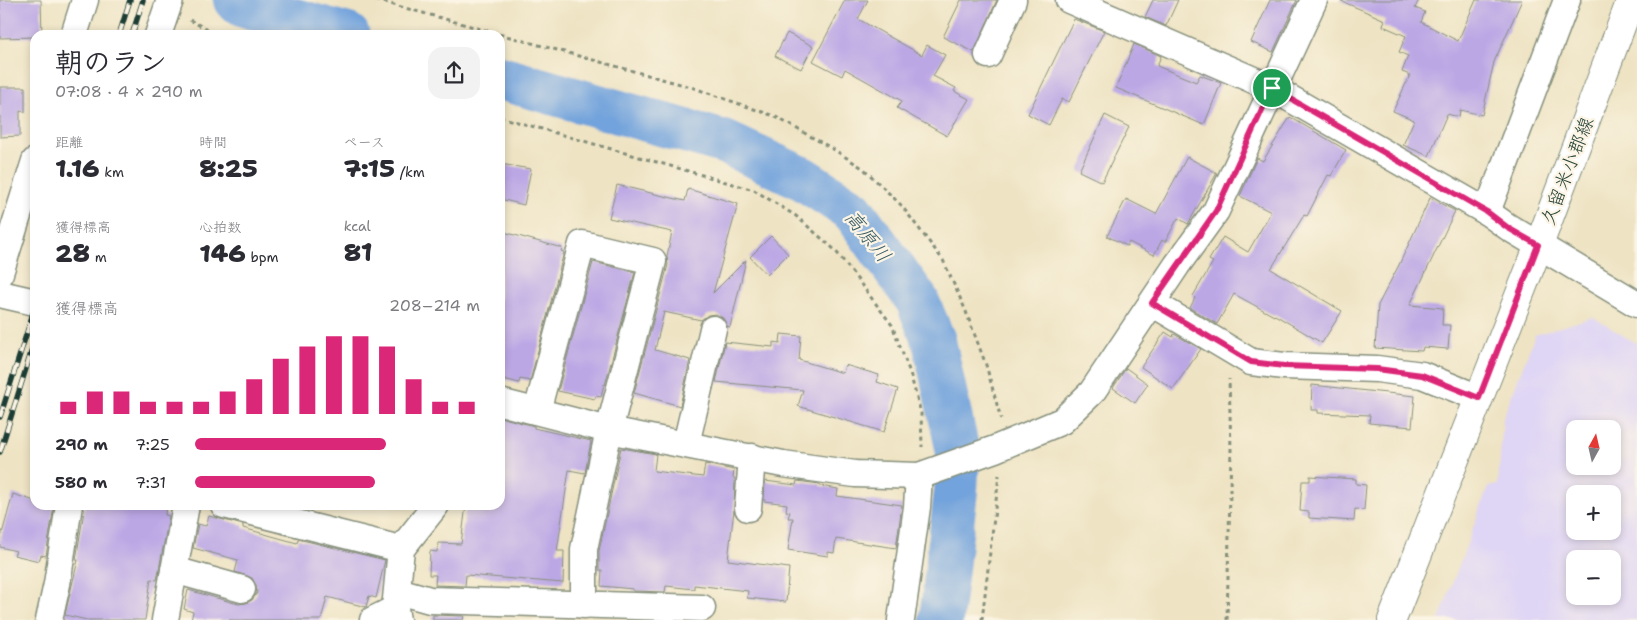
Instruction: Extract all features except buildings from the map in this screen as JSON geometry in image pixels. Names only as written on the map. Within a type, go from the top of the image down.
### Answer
[{"type":"main road","name":"久留米小郡線","points":[[1392,620],[1632,0]]},
{"type":"street","points":[[76,30],[85,0]]},
{"type":"street","points":[[160,30],[170,0]]},
{"type":"street","points":[[988,55],[1013,0]]},
{"type":"street","points":[[1069,0],[1272,88],[1487,212],[1508,228],[1637,304]]},
{"type":"street","points":[[505,403],[609,430],[783,464],[855,474],[925,475],[1062,420],[1092,392],[1216,211],[1314,0]]},
{"type":"street","points":[[1487,212],[1568,0]]},
{"type":"street","points":[[0,273],[30,177]]},
{"type":"street","points":[[537,411],[582,244],[653,261],[609,430],[584,549],[584,605]]},
{"type":"street","points":[[0,294],[30,301]]},
{"type":"street","points":[[1152,303],[1251,362],[1284,366],[1377,369],[1422,375],[1479,398]]},
{"type":"street","points":[[686,444],[713,329]]},
{"type":"street","points":[[748,508],[752,457]]},
{"type":"street","points":[[901,620],[917,507],[925,475]]},
{"type":"street","points":[[50,620],[68,510]]},
{"type":"street","points":[[165,620],[185,510]]},
{"type":"street","points":[[244,510],[401,549]]},
{"type":"street","points":[[432,510],[401,549],[391,610],[430,600],[702,608]]},
{"type":"street","points":[[174,570],[242,589]]},
{"type":"path","points":[[376,0],[484,30]]},
{"type":"path","points":[[505,36],[700,90],[774,116],[833,149],[864,169],[901,205],[944,260],[986,365],[1001,419],[982,620]]},
{"type":"path","points":[[505,118],[754,190],[796,216],[835,250],[892,325],[910,373],[921,413],[922,456],[925,475]]},
{"type":"path","points":[[1227,620],[1231,449],[1228,348]]},
{"type":"shaded area","points":[[1593,317],[1637,344],[1637,620],[1439,620],[1488,487],[1498,485],[1503,418],[1535,335]]},
{"type":"waterway","name":"高原川","points":[[235,0],[244,6],[330,30]]},
{"type":"waterway","name":"高原川","points":[[505,79],[724,142],[802,178],[853,211],[917,300],[934,341],[958,452],[956,491],[941,620]]},
{"type":"railway","points":[[121,30],[130,0]]},
{"type":"railway","points":[[134,30],[143,0]]},
{"type":"railway","points":[[0,417],[30,323]]},
{"type":"railway","points":[[0,452],[30,356]]},
{"type":"route","points":[[1272,88],[1487,212],[1508,228],[1538,245],[1479,398],[1422,375],[1377,369],[1284,366],[1251,362],[1152,303],[1216,211],[1272,88]]}]
